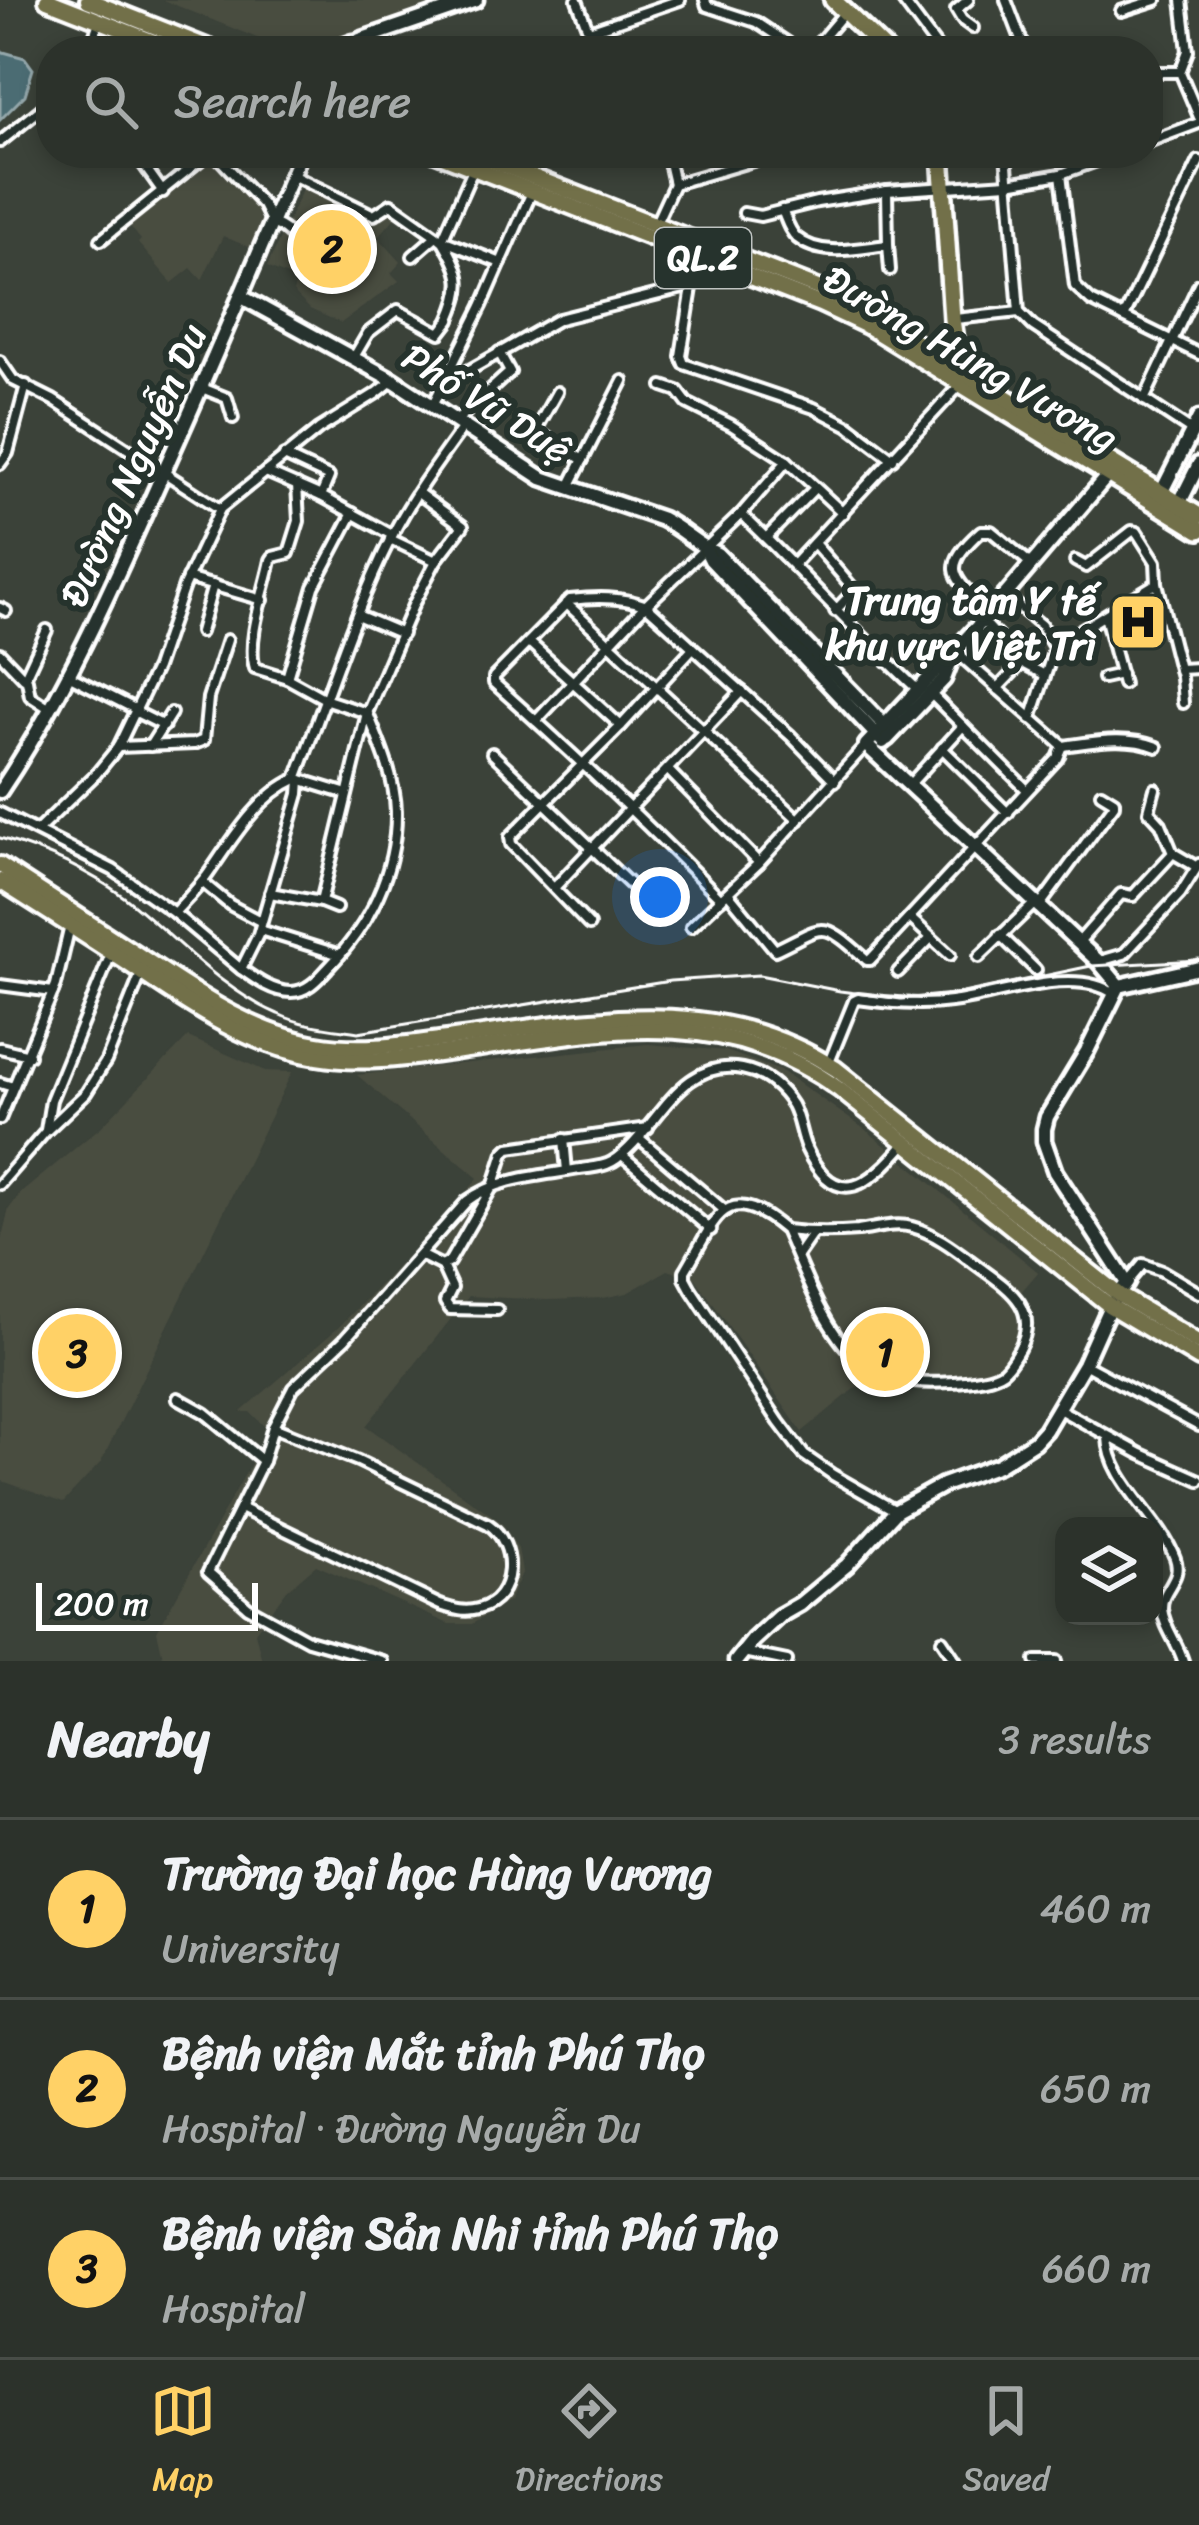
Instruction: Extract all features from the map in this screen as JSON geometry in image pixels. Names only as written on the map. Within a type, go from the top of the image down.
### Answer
[{"type":"highway","points":[[839,6],[870,36]]},
{"type":"highway","points":[[942,168],[960,376]]},
{"type":"highway","name":"Đường Hùng Vương","points":[[960,376],[1199,530]]},
{"type":"highway","name":"Đường Hùng Vương","points":[[960,376],[1199,516]]},
{"type":"main road","points":[[47,0],[139,36]]},
{"type":"main road","points":[[88,0],[179,36]]},
{"type":"main road","name":"Đường Hùng Vương","points":[[487,168],[532,191],[646,225],[697,255],[867,326],[960,376]]},
{"type":"main road","name":"Đường Hùng Vương","points":[[492,168],[828,292],[872,315],[960,376]]},
{"type":"main road","points":[[0,865],[141,972],[222,1024],[260,1041],[317,1057],[398,1059],[667,1023],[721,1022],[778,1038],[828,1064],[910,1138]]},
{"type":"main road","points":[[0,881],[209,1002],[266,1029],[316,1044],[399,1046],[634,1017],[745,1040],[805,1066],[910,1138],[1199,1359]]},
{"type":"main road","points":[[1119,1294],[1199,1343]]},
{"type":"street","points":[[372,36],[476,0]]},
{"type":"street","points":[[577,0],[591,36]]},
{"type":"street","points":[[589,31],[680,0]]},
{"type":"street","points":[[705,0],[707,7],[756,22],[777,36]]},
{"type":"street","points":[[902,0],[929,36]]},
{"type":"street","points":[[968,0],[956,10],[973,28]]},
{"type":"street","points":[[1006,0],[1020,36]]},
{"type":"street","points":[[1121,10],[1156,0]]},
{"type":"street","points":[[1180,72],[1188,51],[1181,0]]},
{"type":"street","points":[[821,36],[839,6]]},
{"type":"street","points":[[94,36],[99,20]]},
{"type":"street","points":[[1163,72],[1180,72]]},
{"type":"street","points":[[1163,136],[1199,120],[1196,98],[1180,72]]},
{"type":"street","points":[[0,142],[36,113]]},
{"type":"street","points":[[1124,317],[1199,161]]},
{"type":"street","points":[[146,168],[163,193]]},
{"type":"street","points":[[101,240],[194,168]]},
{"type":"street","points":[[227,168],[263,205],[272,223],[287,229],[296,243],[311,250]]},
{"type":"street","name":"Đường Nguyễn Du","points":[[0,791],[70,676],[202,388],[295,168]]},
{"type":"street","points":[[413,256],[439,238],[470,168]]},
{"type":"street","points":[[671,168],[674,184]]},
{"type":"street","points":[[646,225],[674,184],[729,168]]},
{"type":"street","points":[[1007,168],[1019,312],[1144,400],[1196,424],[1161,493]]},
{"type":"street","points":[[744,214],[760,216],[887,191],[1008,183],[1078,168]]},
{"type":"street","points":[[1061,174],[1075,286],[1090,301],[1199,354]]},
{"type":"street","points":[[292,175],[374,215],[391,204],[439,238],[501,262]]},
{"type":"street","points":[[432,406],[532,191]]},
{"type":"street","points":[[887,191],[890,270]]},
{"type":"street","points":[[782,210],[797,238],[810,245],[842,250],[888,245]]},
{"type":"street","points":[[354,357],[368,333],[398,310],[440,332],[449,321],[462,286],[458,267],[439,238]]},
{"type":"street","points":[[697,255],[681,356],[684,364],[814,408],[849,426],[893,459]]},
{"type":"street","points":[[1144,400],[1199,284]]},
{"type":"street","points":[[445,384],[571,315],[691,286]]},
{"type":"street","name":"Phố Vũ Duệ","points":[[240,296],[393,380],[530,470],[680,528],[706,549],[711,560],[879,739],[910,784],[1099,962],[1117,990]]},
{"type":"street","points":[[952,319],[1019,312]]},
{"type":"street","points":[[241,969],[260,926],[299,794],[298,779],[357,615],[391,537],[460,423],[510,372],[500,352]]},
{"type":"street","points":[[0,361],[13,380],[220,509]]},
{"type":"street","points":[[794,564],[893,459],[960,376]]},
{"type":"street","points":[[37,831],[118,747],[156,668],[188,578],[220,509],[284,456],[393,380]]},
{"type":"street","points":[[568,488],[623,381]]},
{"type":"street","points":[[0,464],[8,453],[26,385]]},
{"type":"street","points":[[663,386],[679,391],[687,403],[788,461],[843,513]]},
{"type":"street","points":[[202,388],[227,398],[233,418]]},
{"type":"street","points":[[557,392],[538,432],[583,460]]},
{"type":"street","points":[[284,456],[329,477],[322,496]]},
{"type":"street","points":[[536,721],[788,461]]},
{"type":"street","points":[[1179,504],[1199,464]]},
{"type":"street","points":[[264,472],[322,496],[436,561]]},
{"type":"street","points":[[691,927],[947,674],[955,651],[1108,475]]},
{"type":"street","points":[[297,485],[294,543],[286,555],[273,556],[252,664],[327,700],[367,713]]},
{"type":"street","points":[[766,538],[816,487]]},
{"type":"street","points":[[321,902],[367,713],[436,561],[463,526],[418,494]]},
{"type":"street","points":[[287,679],[314,587],[353,513]]},
{"type":"street","points":[[741,514],[835,611],[1027,790]]},
{"type":"street","points":[[1030,564],[991,531],[981,531],[963,547],[954,566],[956,578],[1022,663],[1043,674]]},
{"type":"street","points":[[1076,561],[1086,567],[1135,531],[1154,558],[1183,703]]},
{"type":"street","points":[[814,543],[852,586],[852,593],[835,611]]},
{"type":"street","points":[[188,578],[263,600]]},
{"type":"street","points":[[1030,718],[1055,650],[1157,583]]},
{"type":"street","points":[[200,632],[213,586]]},
{"type":"street","points":[[1005,596],[1041,625],[1055,650]]},
{"type":"street","points":[[835,781],[647,606],[614,598],[566,602],[493,681],[581,766],[633,808],[775,950],[823,928],[870,959],[1058,758],[1063,746]]},
{"type":"street","points":[[566,602],[799,820]]},
{"type":"street","points":[[357,615],[402,634]]},
{"type":"street","points":[[1103,678],[1122,679],[1105,616]]},
{"type":"street","points":[[47,630],[26,679],[28,694],[51,710]]},
{"type":"street","points":[[118,747],[194,744],[206,738],[208,698],[227,640]]},
{"type":"street","points":[[529,642],[621,726]]},
{"type":"street","points":[[589,925],[510,837],[692,649]]},
{"type":"street","points":[[955,651],[1063,746],[1112,739],[1156,747]]},
{"type":"street","points":[[0,653],[26,679]]},
{"type":"street","points":[[998,688],[1022,663]]},
{"type":"street","points":[[1179,669],[1199,668]]},
{"type":"street","points":[[70,676],[164,726]]},
{"type":"street","points":[[554,888],[742,692]]},
{"type":"street","points":[[149,747],[171,713]]},
{"type":"street","points":[[0,813],[113,870],[258,982],[294,992],[310,986],[340,955],[374,908],[391,857],[396,811],[391,778],[367,713]]},
{"type":"street","points":[[910,784],[963,727]]},
{"type":"street","points":[[942,748],[1008,813]]},
{"type":"street","points":[[492,753],[656,909]]},
{"type":"street","points":[[669,771],[759,862]]},
{"type":"street","points":[[174,913],[264,803],[286,784],[298,779],[347,794]]},
{"type":"street","points":[[1099,962],[1124,955],[1169,906],[1198,865],[1173,853],[1161,824],[1149,812],[1154,789]]},
{"type":"street","points":[[979,957],[1036,906],[1114,805],[1101,794]]},
{"type":"street","points":[[1078,943],[1121,894],[1133,896],[1173,853]]},
{"type":"street","points":[[202,882],[260,926],[340,955]]},
{"type":"street","points":[[269,892],[337,908]]},
{"type":"street","points":[[910,918],[950,955]]},
{"type":"street","points":[[0,1119],[53,992],[74,920]]},
{"type":"street","points":[[1000,935],[1036,970]]},
{"type":"street","points":[[898,972],[931,938]]},
{"type":"street","points":[[46,1131],[51,1100],[112,952]]},
{"type":"street","points":[[828,1064],[854,1001],[953,1002],[1056,982],[1117,990],[1199,968]]},
{"type":"street","points":[[0,1184],[86,1093],[106,1060],[141,972]]},
{"type":"street","points":[[0,986],[53,992]]},
{"type":"street","points":[[1117,990],[1047,1118],[1044,1141],[1055,1172],[1119,1294]]},
{"type":"street","points":[[0,1048],[29,1055]]},
{"type":"street","points":[[382,1661],[308,1640],[248,1607],[208,1572],[293,1388],[345,1339],[467,1201],[494,1184],[610,1164],[687,1082],[724,1067],[764,1076],[779,1088],[794,1108],[805,1146],[820,1172],[845,1189],[869,1181],[910,1138]]},
{"type":"street","points":[[0,1083],[13,1087]]},
{"type":"street","points":[[442,1266],[449,1262],[494,1184],[509,1148],[649,1127]]},
{"type":"street","points":[[639,1138],[724,1209]]},
{"type":"street","points":[[564,1139],[568,1172]]},
{"type":"street","points":[[622,1156],[710,1230]]},
{"type":"street","points":[[679,1203],[693,1186]]},
{"type":"street","points":[[785,1230],[916,1228],[946,1243],[1007,1288],[1023,1308],[1024,1338],[1000,1373],[916,1382],[893,1378],[860,1362],[843,1345],[785,1230],[772,1219],[735,1204],[724,1209],[710,1230],[685,1278],[778,1422],[804,1455],[896,1511]]},
{"type":"street","points":[[797,1256],[813,1233]]},
{"type":"street","points":[[420,1254],[442,1266],[452,1288],[445,1302],[450,1309],[497,1310]]},
{"type":"street","points":[[740,1657],[779,1616],[838,1573],[896,1511],[943,1485],[998,1465],[1046,1430],[1119,1294],[1143,1264],[1199,1293]]},
{"type":"street","points":[[1084,1364],[1199,1426]]},
{"type":"street","points":[[178,1398],[205,1413],[263,1461]]},
{"type":"street","points":[[1058,1408],[1199,1480]]},
{"type":"street","points":[[240,1508],[440,1605],[476,1610],[500,1596],[506,1584],[506,1545],[488,1523],[358,1461],[273,1427]]},
{"type":"street","points":[[1108,1437],[1110,1458],[1178,1564],[1175,1581],[1162,1602],[1163,1617],[1183,1661]]},
{"type":"street","points":[[942,1640],[956,1661]]},
{"type":"street","points":[[740,1657],[787,1661]]},
{"type":"street","points":[[1036,1661],[1057,1661]]},
{"type":"shaded area","points":[[163,0],[445,0],[343,36],[252,36]]},
{"type":"shaded area","points":[[198,168],[222,168],[257,210],[262,225],[251,248],[223,236],[202,280],[191,268],[172,283],[129,225]]},
{"type":"shaded area","points":[[303,188],[364,219],[374,219],[391,206],[401,211],[378,237],[401,262],[391,273],[399,281],[341,323],[310,309],[293,292],[297,280],[267,267]]},
{"type":"shaded area","points":[[188,1037],[265,1071],[292,1072],[101,1462],[63,1503],[0,1480],[0,1245],[9,1209],[21,1193],[102,1126]]},
{"type":"shaded area","points":[[648,1044],[726,1051],[783,1072],[870,1133],[1038,1272],[1021,1292],[1033,1322],[1018,1364],[1001,1380],[983,1385],[904,1388],[875,1382],[854,1389],[802,1432],[696,1279],[668,1270],[627,1293],[603,1298],[469,1296],[366,1426],[501,1522],[518,1549],[522,1573],[509,1601],[472,1624],[449,1624],[316,1565],[287,1590],[255,1632],[262,1661],[164,1661],[157,1631],[262,1444],[265,1427],[250,1412],[241,1412],[338,1328],[478,1178],[357,1075]]},
{"type":"water","points":[[0,51],[25,58],[33,69],[25,95],[0,120]]},
{"type":"railway","points":[[0,838],[65,862],[110,887],[216,976],[256,1003],[297,1021],[358,1032],[670,981],[759,975],[901,999],[963,993],[1091,966],[1199,960]]},
{"type":"place","name":"Bệnh viện Mắt tỉnh Phú Thọ","points":[[332,249]]},
{"type":"place","name":"Trung tâm Y tế khu vực Việt Trì","points":[[1138,622]]},
{"type":"place","name":"Trường Đại học Hùng Vương","points":[[885,1352]]},
{"type":"place","name":"Bệnh viện Sản Nhi tỉnh Phú Thọ","points":[[77,1353]]}]
